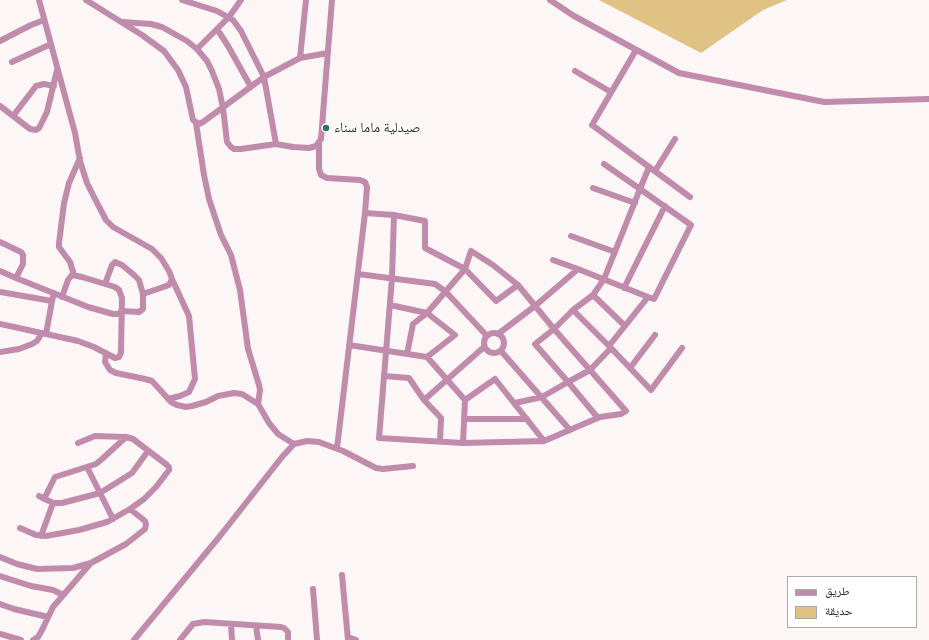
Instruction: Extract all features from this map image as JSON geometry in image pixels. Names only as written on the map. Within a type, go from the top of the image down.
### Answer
[{"type":"street","points":[[39,0],[87,183],[106,220],[121,232],[152,249],[161,258],[167,266],[188,316],[195,378],[189,392],[168,399]]},
{"type":"street","points":[[86,0],[123,22],[155,44],[172,61],[186,87],[193,120],[196,123],[197,139],[209,199],[221,235],[231,255],[240,290],[248,349],[260,390],[258,404]]},
{"type":"street","points":[[182,0],[209,8],[229,17],[241,31],[264,78],[276,144]]},
{"type":"street","points":[[197,49],[229,17],[240,0]]},
{"type":"street","points":[[300,58],[306,0]]},
{"type":"street","points":[[332,0],[318,169],[321,175],[327,178],[360,180],[365,182],[367,187],[337,448]]},
{"type":"street","points":[[550,0],[574,16],[679,73],[824,102],[929,99]]},
{"type":"street","points":[[0,42],[31,25],[44,20]]},
{"type":"street","points":[[123,22],[151,24],[162,27],[187,41],[197,49],[207,61],[219,89],[227,142],[234,149],[276,144],[313,148],[319,143]]},
{"type":"street","points":[[217,29],[251,87]]},
{"type":"street","points":[[12,62],[51,44]]},
{"type":"street","points":[[636,50],[592,125],[690,197]]},
{"type":"street","points":[[196,123],[202,124],[264,78],[300,58],[328,53]]},
{"type":"street","points":[[0,106],[30,129],[36,130],[39,128],[46,117],[57,68]]},
{"type":"street","points":[[575,71],[611,92]]},
{"type":"street","points":[[13,116],[36,86],[44,84],[54,86]]},
{"type":"street","points":[[655,171],[675,139]]},
{"type":"street","points":[[74,275],[70,262],[59,247],[59,243],[69,183],[80,158]]},
{"type":"street","points":[[553,260],[654,299],[691,225],[604,164]]},
{"type":"street","points":[[598,418],[535,344],[554,329],[573,310],[593,295],[604,280],[649,167]]},
{"type":"street","points":[[593,188],[635,203]]},
{"type":"street","points":[[624,288],[665,206]]},
{"type":"street","points":[[365,213],[394,214],[425,221],[425,248],[465,269],[496,300],[518,285]]},
{"type":"street","points":[[394,214],[392,278],[379,438],[463,443],[544,441],[598,418],[621,414],[626,411],[554,329],[518,285],[493,265],[472,251],[465,269],[427,312],[413,324],[407,354]]},
{"type":"street","points":[[571,236],[615,252]]},
{"type":"street","points":[[0,242],[21,252],[23,255],[23,264],[16,278]]},
{"type":"street","points":[[0,270],[88,307],[113,314],[121,312],[139,312],[142,310],[144,306],[143,294],[139,280],[117,262],[112,265],[105,284]]},
{"type":"street","points":[[498,334],[502,337],[504,342],[501,351],[492,353],[487,351],[484,347],[484,339],[487,336],[490,334],[498,334],[535,306],[578,269]]},
{"type":"street","points":[[358,274],[435,284],[444,291],[487,336]]},
{"type":"street","points":[[0,324],[78,341],[115,358],[119,357],[121,353],[122,298],[120,292],[115,287],[74,275]]},
{"type":"street","points":[[62,297],[68,280],[74,275]]},
{"type":"street","points":[[143,294],[169,285],[172,279]]},
{"type":"street","points":[[0,292],[52,301]]},
{"type":"street","points":[[0,352],[19,349],[32,344],[44,334],[54,293]]},
{"type":"street","points":[[593,295],[624,326]]},
{"type":"street","points":[[515,403],[542,397],[590,370],[610,347],[624,326],[648,297]]},
{"type":"street","points":[[390,305],[427,312],[455,335],[427,357]]},
{"type":"street","points":[[573,310],[651,390],[682,348]]},
{"type":"street","points":[[630,368],[655,336]]},
{"type":"street","points":[[349,345],[427,357],[465,400],[463,443]]},
{"type":"street","points":[[424,400],[448,381],[484,347]]},
{"type":"street","points":[[501,351],[570,430]]},
{"type":"street","points":[[106,353],[105,362],[110,370],[122,375],[148,380],[159,388],[174,404],[186,407],[206,402],[223,395],[237,393],[242,394],[258,404],[280,436],[294,444]]},
{"type":"street","points":[[384,376],[409,378],[424,400],[441,418],[440,441]]},
{"type":"street","points":[[465,400],[495,379],[544,441]]},
{"type":"street","points":[[464,419],[527,418]]},
{"type":"street","points":[[20,528],[41,536],[96,526],[113,519],[130,509],[151,492],[169,470],[169,466],[133,439],[126,437],[95,436],[78,443]]},
{"type":"street","points":[[126,437],[102,459],[87,467],[55,477],[41,498],[53,503],[62,503],[100,493],[132,473],[148,451]]},
{"type":"street","points":[[134,640],[294,444],[307,441],[318,442],[337,448],[376,468],[383,469],[413,466]]},
{"type":"street","points":[[87,467],[113,519]]},
{"type":"street","points":[[41,536],[53,503]]},
{"type":"street","points":[[0,557],[17,564],[37,569],[72,568],[91,563],[126,544],[145,529],[145,522],[130,509]]},
{"type":"street","points":[[33,640],[40,634],[53,607],[91,563]]},
{"type":"street","points":[[342,575],[348,639],[356,640]]},
{"type":"street","points":[[0,576],[31,586],[53,590],[63,595]]},
{"type":"street","points":[[313,589],[317,640]]},
{"type":"street","points":[[0,604],[48,617]]},
{"type":"street","points":[[180,640],[190,627],[197,622],[283,628],[288,632],[288,640]]},
{"type":"street","points":[[231,624],[232,640]]},
{"type":"street","points":[[256,626],[258,640]]},
{"type":"street","points":[[3,637],[21,640]]},
{"type":"green space","points":[[599,0],[787,0],[763,10],[701,53]]},
{"type":"place","name":"صيدلية ماما سناء","points":[[326,128]]}]
